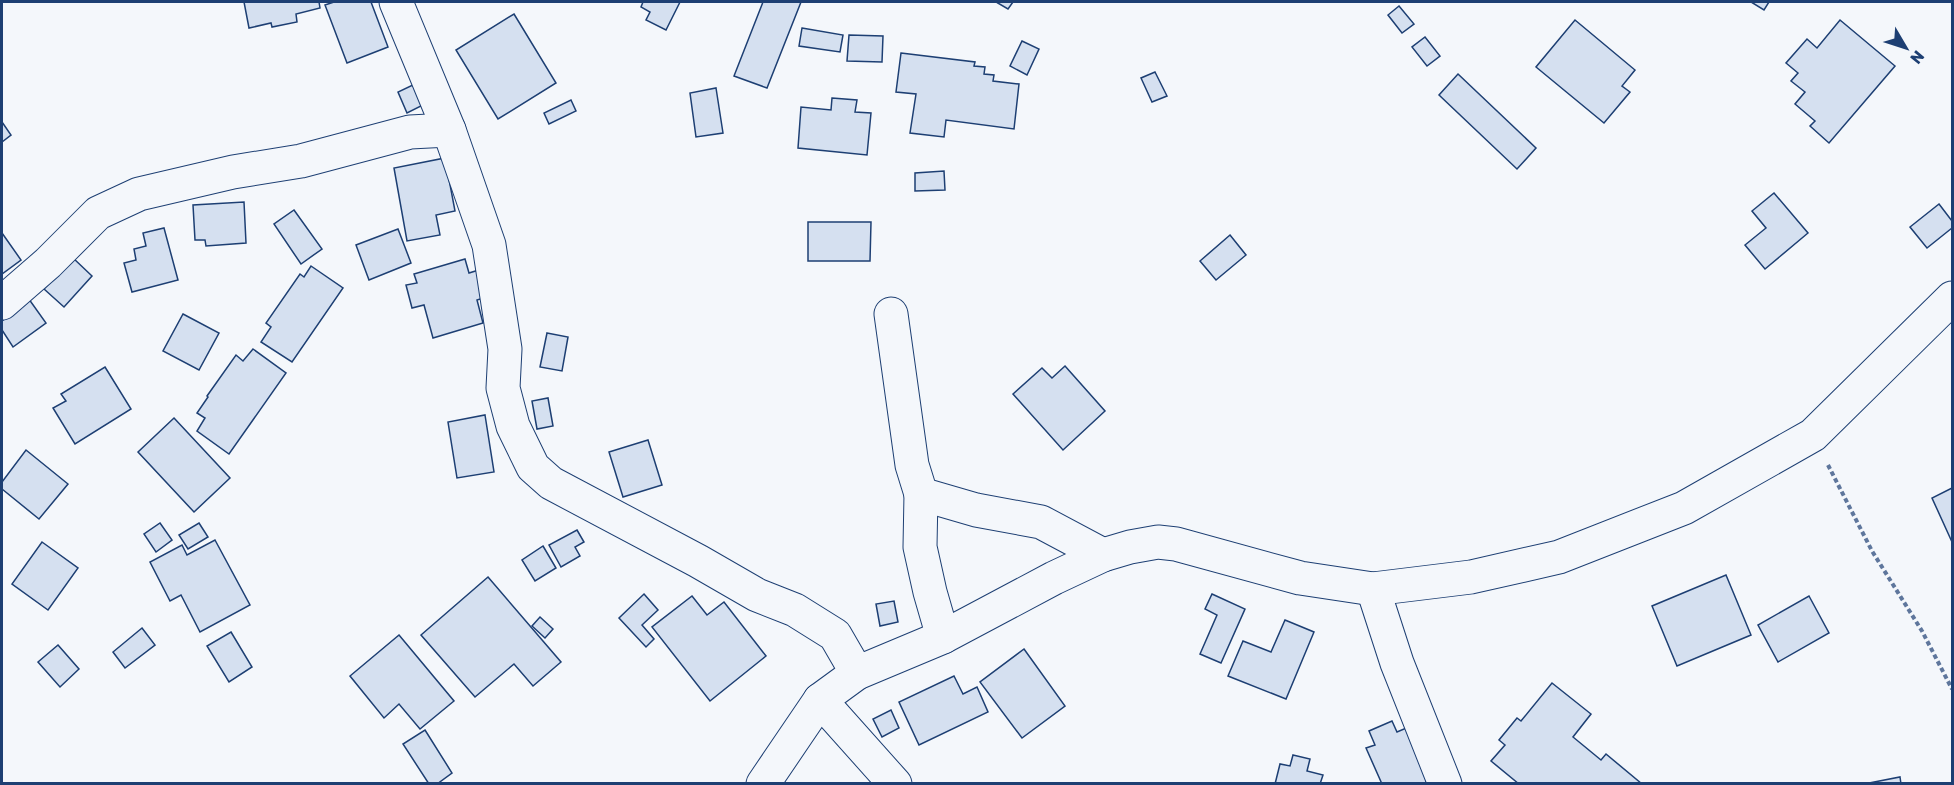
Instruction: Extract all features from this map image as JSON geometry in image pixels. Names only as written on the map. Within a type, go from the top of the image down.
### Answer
[{"type":"street","points":[[396,2],[449,130],[489,245],[505,349],[504,388],[513,426],[534,467],[551,483],[757,595],[795,610],[835,635],[857,673]]},
{"type":"street","points":[[2,303],[48,263],[98,213],[139,195],[233,172],[301,161],[410,132],[449,130]]},
{"type":"street","points":[[763,783],[820,700],[857,673],[943,637],[1054,578],[1103,555],[1158,542],[1176,544],[1300,578],[1373,589],[1472,578],[1559,557],[1684,508],[1813,435],[1953,298]]},
{"type":"street","points":[[891,314],[912,465],[921,494],[920,547],[943,637]]},
{"type":"street","points":[[921,494],[976,510],[1041,522],[1103,555]]},
{"type":"street","points":[[1373,589],[1397,663],[1445,783]]},
{"type":"street","points":[[820,700],[895,783]]},
{"type":"path","points":[[1813,435],[1872,551],[1922,631],[1953,689]]},
{"type":"building","points":[[244,2],[319,2],[320,8],[296,14],[297,22],[272,27],[271,23],[249,28]]},
{"type":"building","points":[[334,2],[371,2],[388,47],[347,63],[325,5]]},
{"type":"building","points":[[643,2],[680,2],[666,30],[646,20],[650,12],[641,7]]},
{"type":"building","points":[[763,2],[801,2],[767,88],[734,76]]},
{"type":"building","points":[[996,2],[1013,2],[1008,9]]},
{"type":"building","points":[[1751,2],[1769,2],[1764,10]]},
{"type":"building","points":[[1399,6],[1414,24],[1402,33],[1388,15]]},
{"type":"building","points":[[514,14],[556,83],[498,119],[456,50]]},
{"type":"building","points":[[1575,20],[1635,70],[1622,86],[1630,92],[1604,123],[1536,67]]},
{"type":"building","points":[[1840,20],[1895,66],[1829,143],[1810,126],[1815,121],[1795,104],[1805,92],[1791,81],[1798,73],[1786,63],[1807,39],[1817,48]]},
{"type":"building","points":[[802,28],[843,35],[840,52],[799,46]]},
{"type":"building","points":[[849,35],[883,36],[882,62],[847,61]]},
{"type":"building","points":[[1425,37],[1440,56],[1427,66],[1412,47]]},
{"type":"building","points":[[1022,41],[1039,49],[1027,75],[1010,66]]},
{"type":"building","points":[[901,53],[975,62],[974,66],[985,67],[984,74],[994,75],[993,81],[1019,84],[1014,129],[946,120],[944,137],[910,133],[916,94],[896,92]]},
{"type":"building","points":[[1155,72],[1167,96],[1152,102],[1141,78]]},
{"type":"building","points":[[1458,74],[1536,148],[1517,169],[1439,95]]},
{"type":"building","points":[[417,83],[427,103],[407,113],[398,92]]},
{"type":"building","points":[[716,88],[723,133],[696,137],[690,93]]},
{"type":"building","points":[[832,98],[857,100],[855,112],[871,113],[867,155],[798,148],[801,107],[831,110]]},
{"type":"building","points":[[571,100],[576,111],[549,124],[544,113]]},
{"type":"building","points":[[2,122],[11,135],[2,142]]},
{"type":"building","points":[[445,158],[455,211],[436,215],[440,235],[407,241],[394,168]]},
{"type":"building","points":[[944,171],[945,190],[915,191],[915,173]]},
{"type":"building","points":[[1774,193],[1808,233],[1765,269],[1745,245],[1766,228],[1752,211]]},
{"type":"building","points":[[244,202],[246,243],[206,246],[205,240],[195,240],[193,205]]},
{"type":"building","points":[[1939,204],[1952,221],[1952,228],[1927,248],[1910,227]]},
{"type":"building","points":[[294,210],[322,249],[301,264],[274,224]]},
{"type":"building","points":[[808,222],[871,222],[870,261],[808,261]]},
{"type":"building","points":[[164,228],[178,280],[132,292],[124,263],[136,260],[134,249],[146,246],[143,233]]},
{"type":"building","points":[[398,229],[411,263],[369,280],[356,245]]},
{"type":"building","points":[[2,233],[21,260],[2,274]]},
{"type":"building","points":[[1230,235],[1246,255],[1216,280],[1200,261]]},
{"type":"building","points":[[72,257],[92,276],[64,307],[44,289]]},
{"type":"building","points":[[465,259],[469,273],[482,269],[490,296],[477,300],[483,323],[433,338],[424,305],[412,308],[406,285],[417,283],[414,274]]},
{"type":"building","points":[[311,266],[343,288],[292,362],[261,342],[271,327],[266,323],[300,274],[304,277]]},
{"type":"building","points":[[26,295],[46,323],[13,347],[2,330],[2,321],[15,312]]},
{"type":"building","points":[[183,314],[219,333],[199,370],[163,351]]},
{"type":"building","points":[[547,333],[568,337],[562,371],[540,367]]},
{"type":"building","points":[[253,349],[286,373],[229,454],[197,431],[205,418],[197,413],[236,355],[243,361]]},
{"type":"building","points":[[1065,366],[1105,411],[1063,450],[1013,394],[1042,368],[1052,378]]},
{"type":"building","points":[[105,367],[131,409],[75,444],[53,408],[66,401],[61,394]]},
{"type":"building","points":[[548,398],[553,426],[537,429],[532,401]]},
{"type":"building","points":[[485,415],[494,472],[457,478],[448,422]]},
{"type":"building","points":[[174,418],[230,478],[194,512],[138,452]]},
{"type":"building","points":[[648,440],[662,485],[623,497],[609,452]]},
{"type":"building","points":[[26,450],[68,484],[39,519],[2,489],[2,482]]},
{"type":"building","points":[[1952,488],[1952,542],[1932,498]]},
{"type":"building","points":[[160,523],[172,540],[156,552],[144,534]]},
{"type":"building","points":[[199,523],[208,537],[188,549],[179,535]]},
{"type":"building","points":[[577,530],[584,542],[575,547],[580,556],[561,567],[549,545]]},
{"type":"building","points":[[215,540],[250,605],[200,632],[181,595],[170,601],[150,562],[182,545],[187,555]]},
{"type":"building","points":[[42,542],[78,568],[48,610],[12,584]]},
{"type":"building","points":[[543,546],[556,568],[535,581],[522,560]]},
{"type":"building","points":[[1726,575],[1751,635],[1677,666],[1652,606]]},
{"type":"building","points":[[488,577],[561,662],[533,686],[514,664],[475,697],[421,635]]},
{"type":"building","points":[[644,594],[658,610],[642,625],[654,639],[646,647],[619,618]]},
{"type":"building","points":[[1212,594],[1245,609],[1221,663],[1200,654],[1217,615],[1205,609]]},
{"type":"building","points":[[692,596],[707,615],[724,602],[766,656],[710,701],[652,627]]},
{"type":"building","points":[[1809,596],[1829,633],[1778,662],[1758,625]]},
{"type":"building","points":[[894,601],[898,622],[880,626],[876,604]]},
{"type":"building","points":[[540,617],[553,629],[545,638],[532,626]]},
{"type":"building","points":[[1285,620],[1314,632],[1286,699],[1228,676],[1243,641],[1271,652]]},
{"type":"building","points":[[142,628],[155,645],[125,668],[113,652]]},
{"type":"building","points":[[231,632],[252,667],[229,682],[207,646]]},
{"type":"building","points":[[399,635],[454,701],[420,729],[399,704],[384,718],[350,676]]},
{"type":"building","points":[[58,645],[79,669],[60,687],[38,662]]},
{"type":"building","points":[[1024,649],[1065,706],[1022,738],[980,682]]},
{"type":"building","points":[[954,676],[963,694],[977,687],[988,712],[919,745],[899,702]]},
{"type":"building","points":[[1552,683],[1591,714],[1573,737],[1601,760],[1606,754],[1642,784],[1519,784],[1491,761],[1505,745],[1499,740],[1517,718],[1521,721]]},
{"type":"building","points":[[891,710],[899,728],[882,737],[873,719]]},
{"type":"building","points":[[1392,721],[1397,732],[1411,726],[1427,784],[1382,784],[1366,748],[1375,745],[1369,731]]},
{"type":"building","points":[[425,730],[452,773],[437,784],[429,784],[403,744]]},
{"type":"building","points":[[1293,755],[1310,759],[1307,771],[1323,775],[1320,784],[1275,784],[1280,764],[1290,766]]},
{"type":"building","points":[[1900,777],[1901,784],[1864,784]]}]
